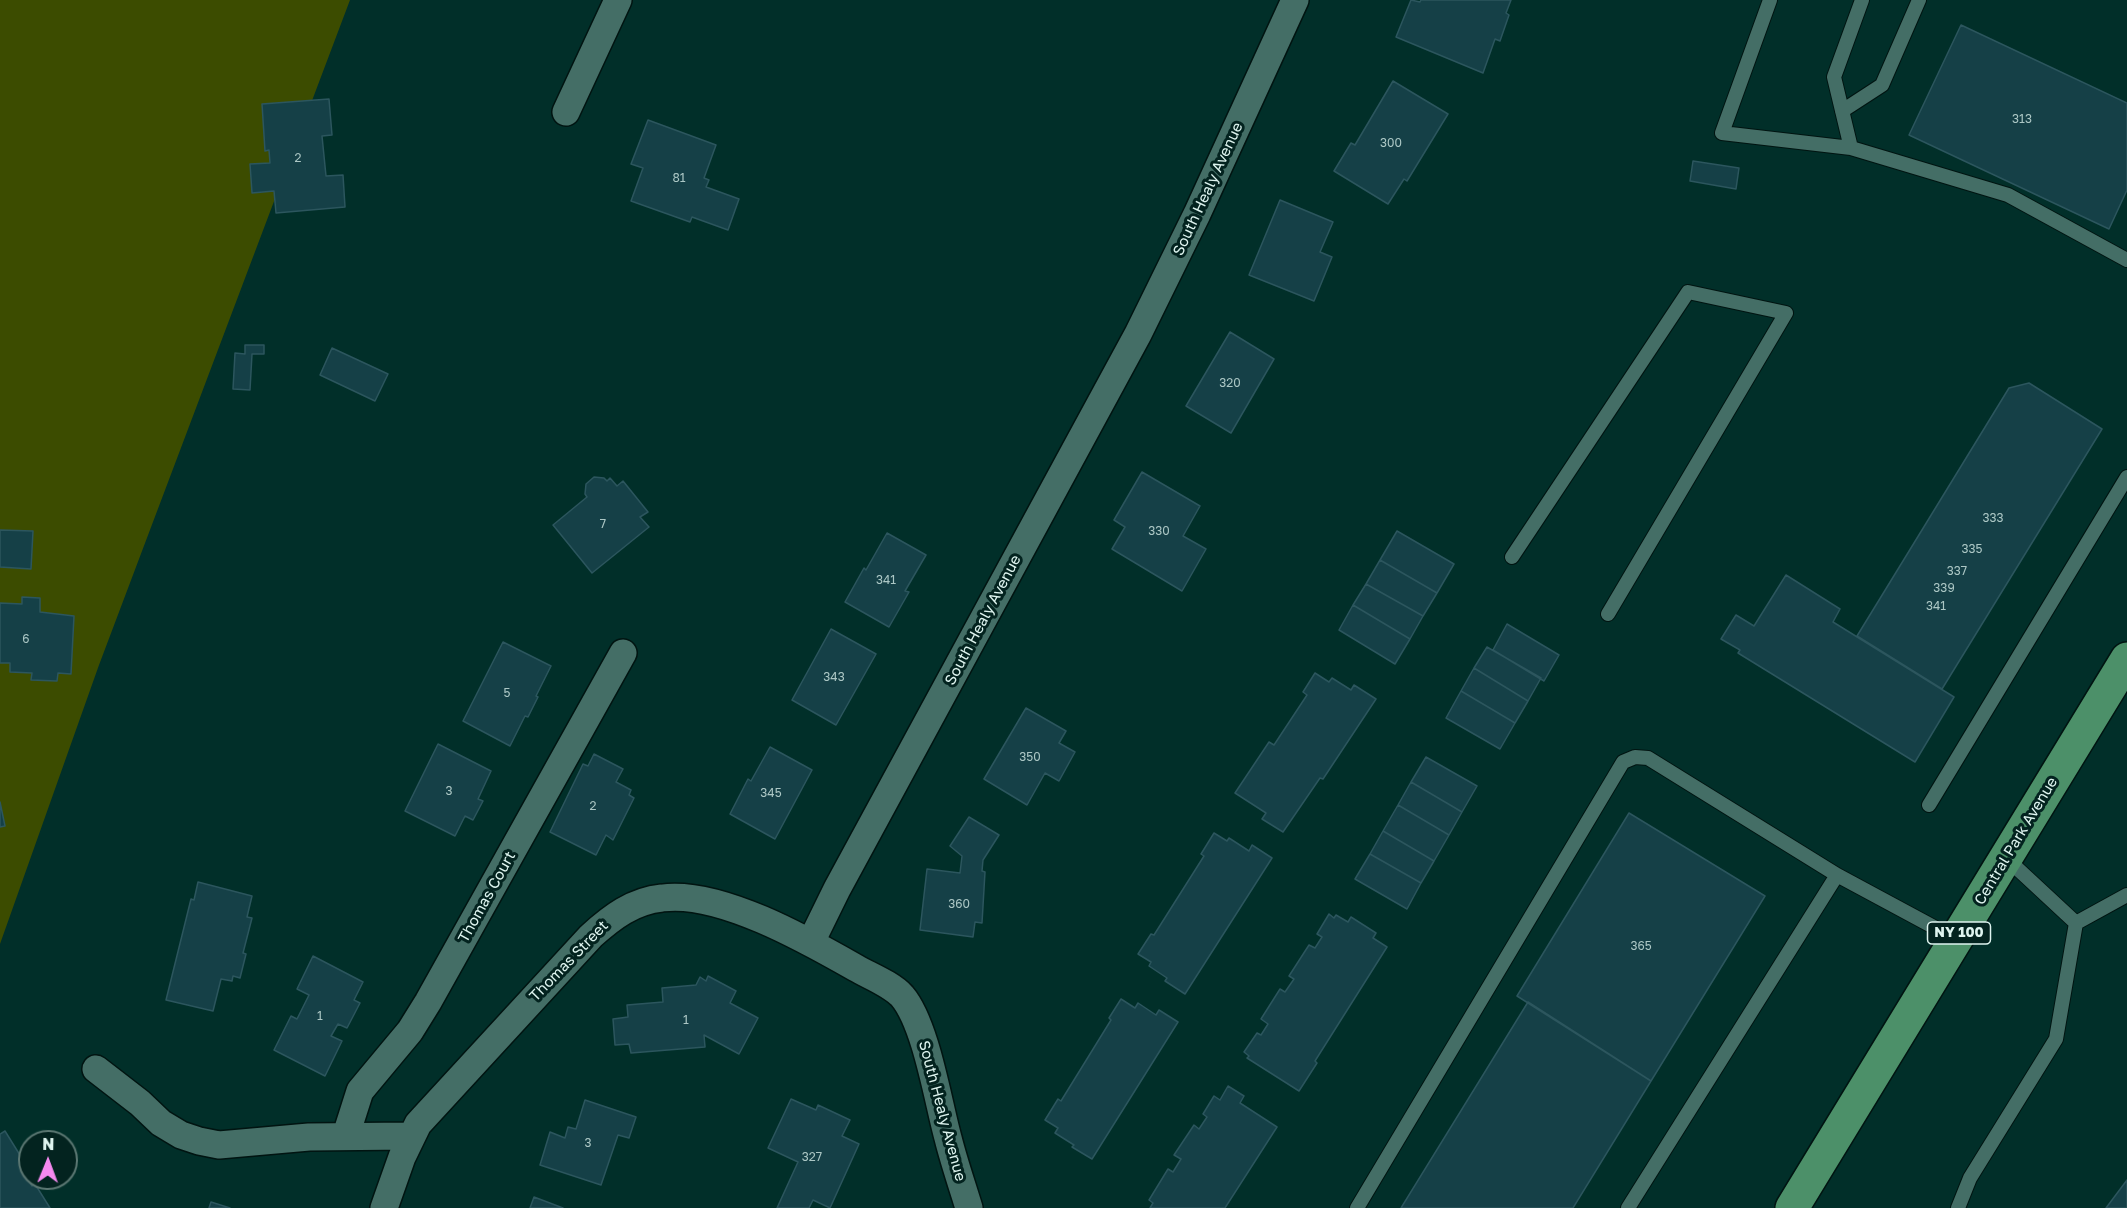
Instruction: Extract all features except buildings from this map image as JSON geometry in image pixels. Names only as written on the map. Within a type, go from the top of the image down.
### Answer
[{"type":"main road","name":"Central Park Avenue","points":[[1792,1208],[2127,659]]},
{"type":"street","points":[[566,112],[618,0]]},
{"type":"street","name":"South Healy Avenue","points":[[969,1208],[920,1033],[911,1011],[902,996],[887,985],[811,942],[1138,334],[1197,214],[1295,0]]},
{"type":"street","name":"Thomas Court","points":[[346,1135],[360,1091],[411,1031],[623,653]]},
{"type":"street","name":"Thomas Street","points":[[384,1208],[410,1137],[430,1109],[591,936],[608,920],[624,910],[662,897],[684,897],[751,916],[811,942]]},
{"type":"street","points":[[96,1070],[161,1123],[181,1135],[199,1141],[219,1145],[346,1135],[410,1137]]},
{"type":"lane","points":[[1770,0],[1722,133],[1851,148],[2008,195],[2127,260]]},
{"type":"lane","points":[[1851,148],[1834,77],[1862,0]]},
{"type":"lane","points":[[1842,111],[1882,85],[1919,0]]},
{"type":"lane","points":[[1512,557],[1688,292],[1786,313],[1608,614]]},
{"type":"lane","points":[[1929,805],[2127,477]]},
{"type":"lane","points":[[1357,1208],[1623,762],[1635,757],[1648,758],[1838,875],[1956,939]]},
{"type":"lane","points":[[2006,858],[2076,923]]},
{"type":"lane","points":[[1628,1208],[1838,875]]},
{"type":"lane","points":[[2076,923],[2127,895]]},
{"type":"lane","points":[[1958,1208],[1970,1178],[2055,1039],[2076,923]]},
{"type":"green space","points":[[0,0],[350,0],[99,665],[0,944]]}]
